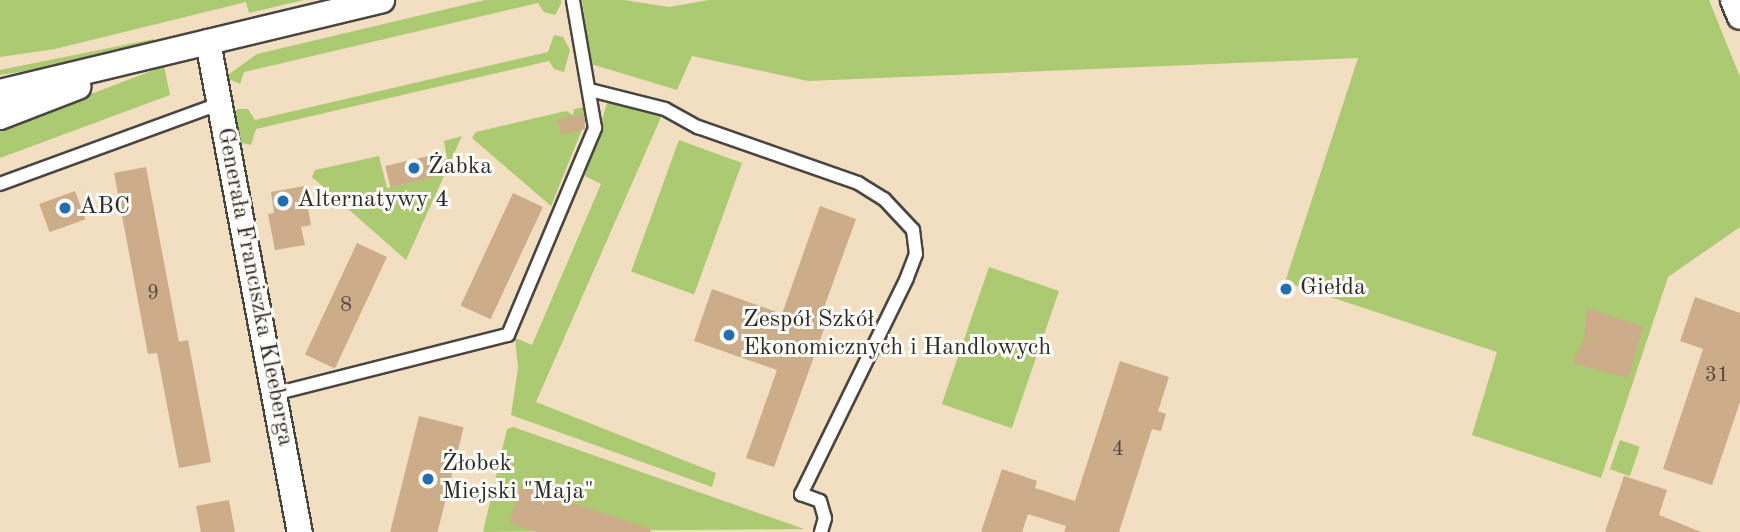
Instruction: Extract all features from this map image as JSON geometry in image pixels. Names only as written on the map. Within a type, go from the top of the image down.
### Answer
[{"type":"street","points":[[0,92],[167,54],[382,0]]},
{"type":"street","points":[[1733,0],[1740,17]]},
{"type":"street","name":"Generała Franciszka Kleeberga","points":[[208,42],[300,532]]},
{"type":"street","points":[[0,117],[167,54]]},
{"type":"lane","points":[[274,394],[508,335],[595,128],[573,0]]},
{"type":"lane","points":[[590,90],[665,109],[698,127],[858,183],[884,199],[913,230],[916,254],[907,278],[801,494],[820,501],[825,518],[821,532]]},
{"type":"lane","points":[[0,184],[219,104]]},
{"type":"green space","points":[[0,0],[304,0],[249,13],[246,2],[55,49],[0,57]]},
{"type":"green space","points":[[485,0],[561,0],[561,4],[555,15],[544,12],[538,3],[244,72],[240,84],[225,77],[257,54]]},
{"type":"green space","points":[[582,0],[624,0],[669,7],[709,0],[1709,0],[1740,77],[1740,227],[1668,277],[1601,478],[1472,435],[1497,352],[1285,282],[1358,58],[808,81],[692,56],[677,90],[591,64]]},
{"type":"green space","points":[[554,35],[563,37],[570,50],[564,72],[554,69],[549,61],[256,129],[251,145],[238,142],[232,118],[237,109],[248,109],[255,120],[548,52]]},
{"type":"green space","points":[[154,39],[155,44],[60,66],[0,75],[0,70]]},
{"type":"green space","points":[[164,66],[170,95],[0,158],[0,129]]},
{"type":"green space","points":[[608,100],[662,115],[536,402],[716,473],[712,487],[511,415],[518,368],[515,338],[532,345],[601,184],[585,176]]},
{"type":"green space","points":[[584,107],[586,120],[551,206],[472,138],[476,132],[566,111],[573,115],[574,109]]},
{"type":"green space","points":[[462,136],[406,260],[312,177],[315,170],[379,156],[387,188],[442,175],[439,161],[447,159],[444,141]]},
{"type":"green space","points":[[679,140],[742,163],[694,294],[631,272]]},
{"type":"green space","points":[[989,267],[1059,291],[1012,428],[942,404]]},
{"type":"green space","points":[[513,427],[804,529],[483,532],[507,429]]},
{"type":"green space","points":[[1620,440],[1640,447],[1630,476],[1610,469]]},
{"type":"building","points":[[584,114],[585,129],[561,135],[557,120]]},
{"type":"building","points":[[437,154],[442,175],[390,187],[385,166]]},
{"type":"building","points":[[146,167],[179,342],[188,340],[211,462],[179,468],[157,353],[148,354],[114,173]]},
{"type":"building","points":[[304,186],[311,225],[301,227],[305,245],[275,250],[268,214],[274,213],[271,192]]},
{"type":"building","points":[[75,191],[85,219],[50,232],[39,204]]},
{"type":"building","points":[[513,193],[543,207],[491,319],[461,305]]},
{"type":"building","name":"Zespół Szkół Ekonomicznych i Handlowych","points":[[820,206],[856,219],[817,327],[824,329],[774,467],[746,458],[777,370],[694,341],[712,289],[782,314]]},
{"type":"building","points":[[357,243],[387,257],[335,368],[305,354]]},
{"type":"building","points":[[1695,297],[1740,313],[1740,402],[1712,485],[1663,469],[1703,349],[1680,341]]},
{"type":"building","points":[[1587,308],[1643,327],[1628,378],[1572,363],[1584,340]]},
{"type":"building","points":[[1120,361],[1169,377],[1158,411],[1166,414],[1161,431],[1152,429],[1119,532],[1064,532],[1066,526],[1028,514],[1022,532],[981,532],[1002,469],[1037,481],[1035,488],[1075,501]]},
{"type":"building","name":"Żłobek Miejski \"Maja\"","points":[[419,416],[464,427],[437,532],[390,531]]},
{"type":"building","points":[[1624,476],[1667,490],[1659,515],[1701,532],[1605,532]]},
{"type":"building","points":[[521,486],[651,529],[650,532],[536,532],[509,523]]},
{"type":"building","points":[[229,500],[235,532],[201,532],[196,506]]},
{"type":"place","name":"Żabka","points":[[414,168]]},
{"type":"place","name":"Alternatywy 4","points":[[283,201]]},
{"type":"place","name":"ABC","points":[[65,208]]},
{"type":"place","name":"Giełda","points":[[1286,289]]},
{"type":"place","name":"Zespół Szkół Ekonomicznych i Handlowych","points":[[729,335]]},
{"type":"place","name":"Żłobek Miejski \"Maja\"","points":[[428,479]]}]
